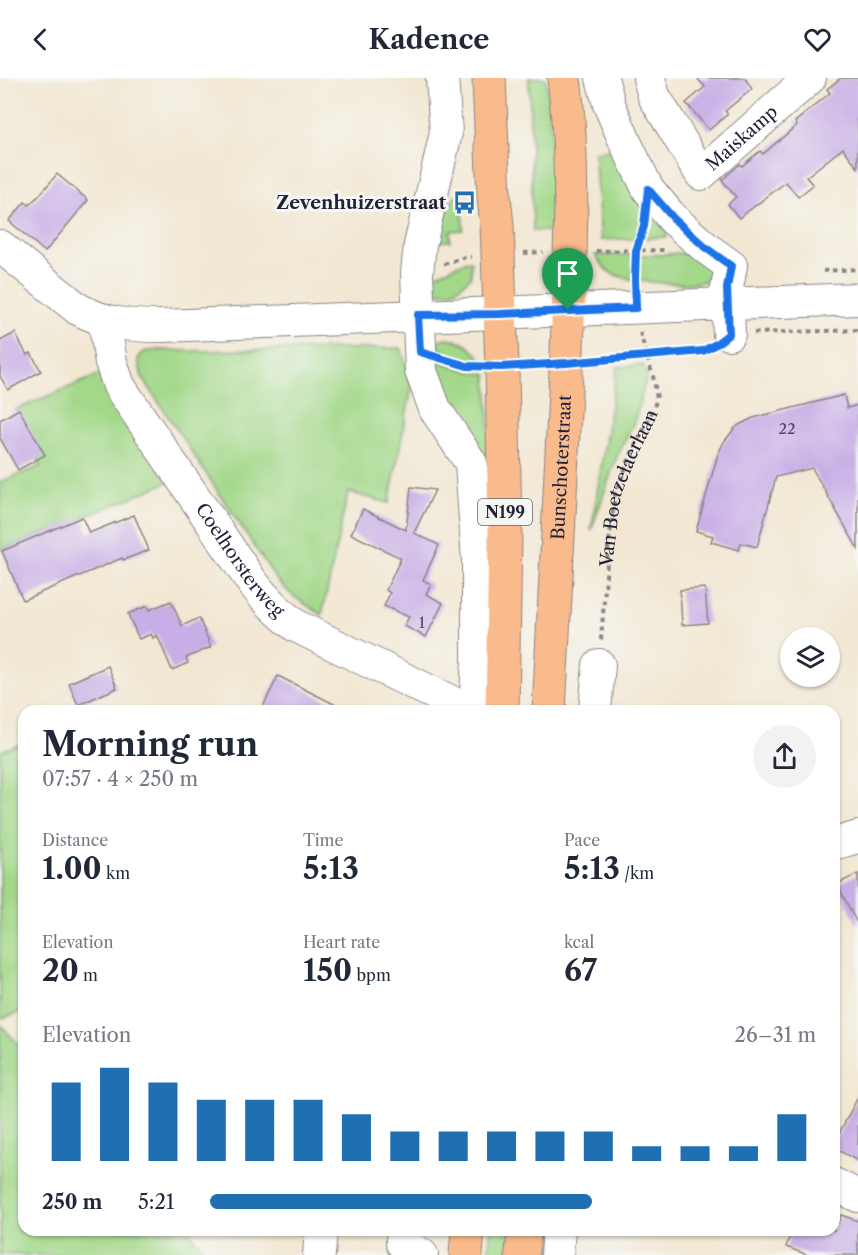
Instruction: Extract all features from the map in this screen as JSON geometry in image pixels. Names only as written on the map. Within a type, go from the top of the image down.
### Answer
[{"type":"main road","name":"N199","points":[[489,78],[502,367],[505,537],[502,705]]},
{"type":"main road","name":"Bunschoterstraat","points":[[549,705],[571,245],[568,119],[564,78]]},
{"type":"main road","points":[[466,1255],[468,1236]]},
{"type":"main road","points":[[522,1255],[524,1236]]},
{"type":"street","points":[[442,78],[446,133],[420,245],[417,273],[418,315],[421,370],[435,409],[471,463],[478,561],[478,660],[475,705]]},
{"type":"street","points":[[602,78],[616,121],[648,189],[674,219],[706,248],[731,266],[727,288],[728,320]]},
{"type":"street","name":"Maiskamp","points":[[649,78],[654,96],[701,174],[810,78]]},
{"type":"street","points":[[0,246],[78,309],[104,320],[136,326],[636,308],[728,320],[858,299]]},
{"type":"street","name":"Coelhorsterweg","points":[[104,320],[111,362],[119,386],[261,594],[285,618],[303,630],[458,705]]},
{"type":"street","points":[[596,705],[599,665]]},
{"type":"street","points":[[840,842],[858,837]]},
{"type":"street","points":[[840,1187],[858,1196]]},
{"type":"street","points":[[319,1255],[321,1236]]},
{"type":"street","points":[[403,1236],[402,1243],[422,1255]]},
{"type":"street","points":[[556,1255],[558,1236]]},
{"type":"path","name":"Van Boetzelaerlaan","points":[[599,665],[615,494],[657,399],[636,308],[636,251],[644,226],[648,189]]},
{"type":"path","points":[[812,271],[858,269]]},
{"type":"path","points":[[566,363],[703,351],[716,344],[728,320],[858,330]]},
{"type":"path","points":[[420,352],[467,366],[502,367]]},
{"type":"green space","points":[[529,78],[546,78],[555,187],[556,231],[533,231]]},
{"type":"green space","points":[[612,150],[667,233],[666,237],[601,240],[594,152]]},
{"type":"green space","points":[[455,196],[462,196],[463,230],[450,231],[450,241],[428,242],[450,207]]},
{"type":"green space","points":[[680,253],[700,257],[710,267],[710,279],[690,283],[661,283],[632,279],[609,272],[595,255],[658,255]]},
{"type":"green space","points":[[471,261],[471,277],[461,286],[446,293],[428,287],[431,277]]},
{"type":"green space","points":[[447,338],[468,346],[483,362],[456,357],[434,346]]},
{"type":"green space","points":[[401,348],[412,386],[389,503],[348,492],[322,615],[293,596],[276,579],[142,377],[138,359],[143,352],[159,350]]},
{"type":"green space","points":[[434,360],[474,373],[487,374],[491,462],[478,460],[432,378]]},
{"type":"green space","points":[[643,365],[647,376],[635,420],[616,459],[591,531],[617,367]]},
{"type":"green space","points":[[101,374],[171,481],[0,550],[0,482],[41,466],[15,410]]},
{"type":"green space","points":[[18,745],[18,1013],[0,1019],[0,751]]},
{"type":"green space","points":[[0,1024],[18,1044],[18,1236],[192,1236],[209,1255],[0,1255]]},
{"type":"green space","points":[[490,1236],[511,1236],[509,1255],[489,1255]]},
{"type":"building","points":[[697,78],[745,78],[752,89],[725,111],[728,114],[709,130],[686,103],[705,87]]},
{"type":"building","points":[[841,78],[858,78],[858,168],[843,148],[806,177],[813,185],[798,197],[786,182],[739,218],[728,204],[736,197],[722,180],[760,151],[763,154],[797,125],[795,122],[830,93],[827,89]]},
{"type":"building","points":[[57,174],[88,200],[45,252],[9,221],[25,202],[29,205],[37,198]]},
{"type":"building","points":[[15,333],[27,355],[31,353],[41,371],[8,390],[0,376],[0,341]]},
{"type":"building","points":[[844,395],[847,408],[858,405],[858,549],[812,468],[776,477],[757,547],[741,543],[739,550],[711,542],[713,536],[696,531],[718,454],[734,429],[753,418]]},
{"type":"building","points":[[19,409],[45,455],[18,470],[0,438],[0,420]]},
{"type":"building","points":[[411,487],[435,490],[414,533],[439,545],[423,580],[431,584],[426,594],[443,603],[426,637],[404,626],[409,617],[384,606],[390,593],[386,590],[401,558],[351,534],[363,509],[406,530]]},
{"type":"building","points":[[134,515],[149,550],[123,560],[122,558],[23,600],[2,551],[82,517],[89,533]]},
{"type":"building","points":[[705,588],[708,623],[682,625],[680,590]]},
{"type":"building","points":[[171,601],[182,626],[199,618],[211,647],[186,658],[188,663],[172,670],[157,635],[153,638],[151,634],[139,639],[128,614],[147,606],[149,610]]},
{"type":"building","points":[[108,666],[117,688],[78,705],[69,683]]},
{"type":"building","points":[[278,676],[336,705],[264,705]]},
{"type":"building","points":[[858,874],[858,925],[840,890],[840,883]]},
{"type":"building","points":[[858,1097],[858,1161],[840,1151],[840,1132]]},
{"type":"building","points":[[841,1215],[858,1221],[858,1255],[808,1255],[786,1247],[790,1236],[840,1236]]},
{"type":"place","name":"Zevenhuizerstraat","points":[[464,203]]},
{"type":"route","points":[[648,189],[674,219],[706,248],[731,266],[727,288],[729,334],[703,351],[502,367],[467,366],[420,352],[418,315],[568,310],[636,308],[636,251],[644,226],[648,189]]}]
